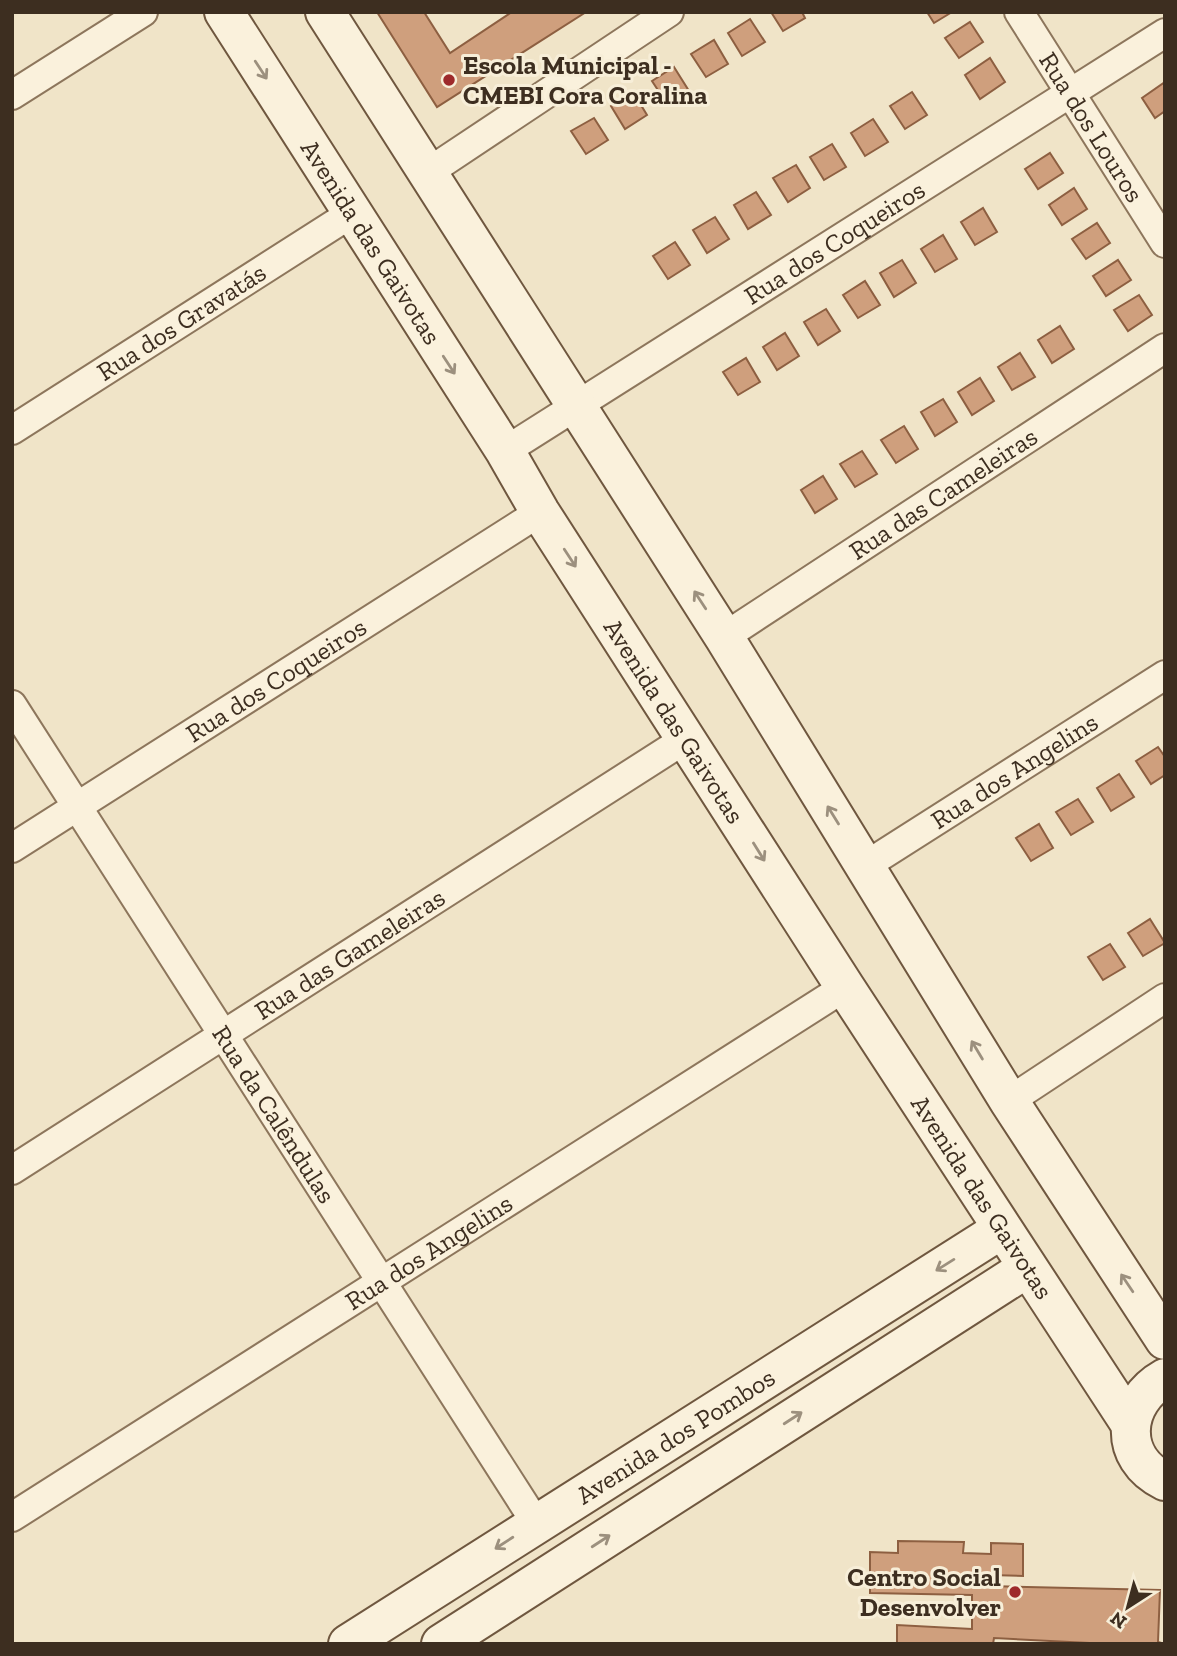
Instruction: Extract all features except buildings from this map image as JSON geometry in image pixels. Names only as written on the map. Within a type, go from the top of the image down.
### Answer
[{"type":"street","points":[[12,94],[143,12]]},
{"type":"street","name":"Avenida das Gaivotas","points":[[224,12],[845,987],[1131,1424]]},
{"type":"street","points":[[325,12],[724,637],[1009,1101],[1165,1340]]},
{"type":"street","points":[[427,173],[669,12]]},
{"type":"street","name":"Rua dos Louros","points":[[1019,12],[1165,243]]},
{"type":"street","name":"Rua dos Coqueiros","points":[[505,452],[1165,33]]},
{"type":"street","name":"Rua dos Gravatás","points":[[12,430],[352,213]]},
{"type":"street","name":"Rua das Cameleiras","points":[[724,637],[1165,348]]},
{"type":"street","name":"Rua dos Coqueiros","points":[[12,848],[540,512]]},
{"type":"street","name":"Rua dos Angelins","points":[[865,866],[1165,675]]},
{"type":"street","name":"Rua da Calêndulas","points":[[12,705],[536,1523]]},
{"type":"street","name":"Rua das Gameleiras","points":[[12,1170],[687,738]]},
{"type":"street","name":"Rua dos Angelins","points":[[12,1517],[845,987]]},
{"type":"street","points":[[1009,1101],[1165,999]]},
{"type":"street","name":"Avenida dos Pombos","points":[[348,1644],[1002,1229]]},
{"type":"street","name":"Avenida dos Pombos","points":[[441,1644],[1027,1268]]},
{"type":"street","points":[[1165,1377],[1152,1385],[1142,1396],[1134,1409],[1131,1424],[1136,1455],[1145,1467],[1165,1481]]},
{"type":"place","name":"Escola Municipal - CMEBI Cora Coralina","points":[[449,80]]},
{"type":"place","name":"Centro Social Desenvolver","points":[[1015,1592]]}]
